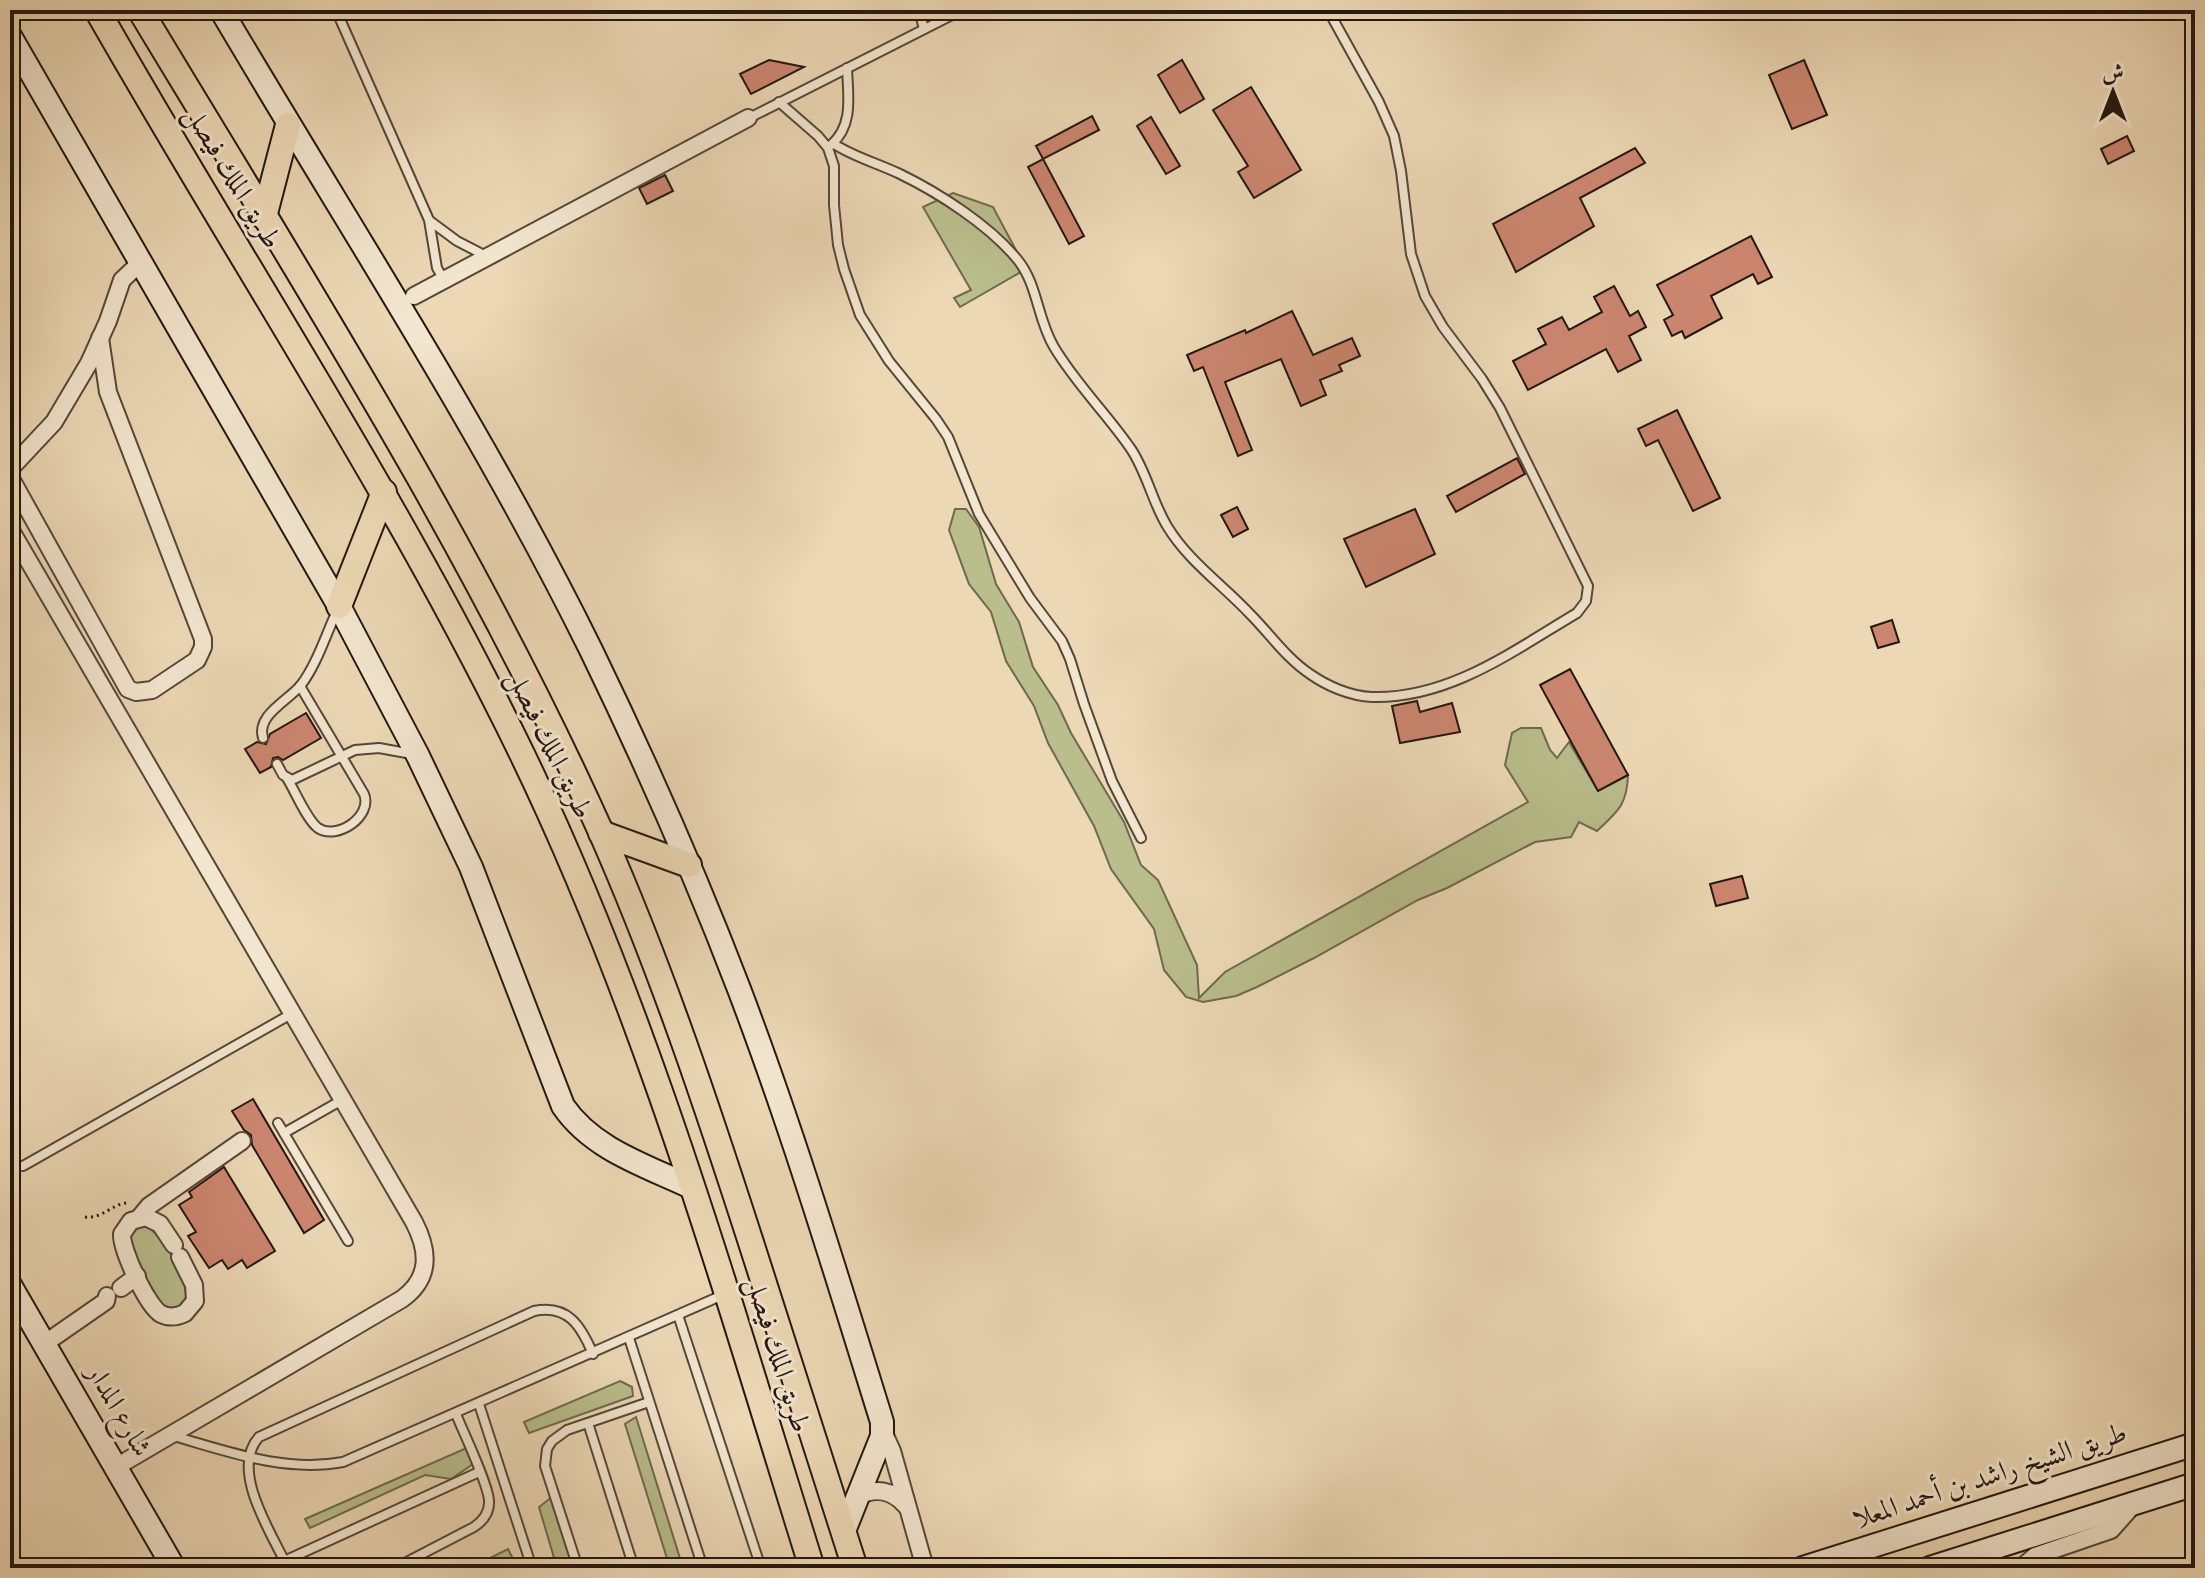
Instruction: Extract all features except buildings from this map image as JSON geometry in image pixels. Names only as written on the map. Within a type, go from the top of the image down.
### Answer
[{"type":"main road","name":"طريق الملك فيصل","points":[[97,10],[384,492],[523,755],[622,985],[693,1188],[812,1568]]},
{"type":"main road","name":"طريق الملك فيصل","points":[[140,10],[455,538],[558,739],[653,958],[708,1107],[855,1568]]},
{"type":"main road","points":[[264,217],[288,125]]},
{"type":"main road","points":[[339,606],[384,492]]},
{"type":"main road","points":[[601,833],[689,865]]},
{"type":"street","points":[[221,10],[504,485],[589,647],[689,865],[740,992],[784,1118],[860,1350],[925,1568]]},
{"type":"street","points":[[10,36],[339,606],[418,756],[471,867],[563,1106],[594,1140],[693,1188]]},
{"type":"street","points":[[414,296],[748,118]]},
{"type":"street","points":[[10,469],[54,422],[100,338],[122,280],[140,263]]},
{"type":"street","points":[[10,477],[128,689],[136,692],[152,690],[197,660],[203,639],[108,392],[100,338]]},
{"type":"street","points":[[10,529],[343,1100],[421,1236],[426,1254],[423,1275],[411,1293],[116,1467]]},
{"type":"street","points":[[139,1218],[154,1219],[160,1224],[177,1251],[196,1293],[191,1308],[178,1317],[162,1315],[152,1305],[121,1242],[125,1227],[139,1218],[149,1206],[242,1141]]},
{"type":"street","points":[[44,1344],[140,1281]]},
{"type":"street","name":"شارع المدار","points":[[10,1285],[174,1568]]},
{"type":"street","points":[[844,1531],[883,1431]]},
{"type":"street","name":"طريق الشيخ راشد بن أحمد المعلا","points":[[1803,1568],[2195,1444]]},
{"type":"street","points":[[1930,1568],[2195,1484]]},
{"type":"street","points":[[856,1497],[874,1490],[884,1491],[893,1494],[907,1507]]},
{"type":"street","points":[[2021,1568],[2035,1556],[2111,1530],[2135,1503]]},
{"type":"lane","points":[[336,10],[429,220],[437,268],[444,280]]},
{"type":"lane","points":[[919,10],[924,29]]},
{"type":"lane","points":[[748,118],[962,10]]},
{"type":"lane","points":[[779,102],[831,146],[896,172],[942,197],[1014,255],[1032,284],[1041,321],[1054,346],[1137,459],[1159,511],[1176,540],[1295,663],[1337,689],[1371,697],[1420,691],[1449,684],[1481,669],[1577,613],[1586,601],[1588,586],[1500,408],[1425,296],[1411,254],[1394,136],[1379,102],[1328,10]]},
{"type":"lane","points":[[847,68],[847,121],[844,131],[831,146],[838,245],[847,281],[860,315],[889,361],[948,437],[979,514],[1023,587],[1062,641],[1112,781],[1141,838]]},
{"type":"lane","points":[[429,220],[457,241],[488,257]]},
{"type":"lane","points":[[263,738],[264,720],[300,686],[339,606]]},
{"type":"lane","points":[[277,764],[316,826],[326,831],[337,831],[362,816],[367,805],[364,794],[300,686]]},
{"type":"lane","points":[[287,778],[298,779],[355,750],[379,748],[418,756]]},
{"type":"lane","points":[[23,1166],[293,1013]]},
{"type":"lane","points":[[284,1133],[343,1100]]},
{"type":"lane","points":[[278,1123],[348,1241]]},
{"type":"lane","points":[[170,1435],[247,1457],[295,1466],[343,1462],[726,1293]]},
{"type":"lane","points":[[286,1564],[252,1490],[247,1457],[253,1443],[272,1429],[534,1311],[553,1310],[570,1316],[583,1329],[593,1354]]},
{"type":"lane","points":[[678,1315],[761,1568]]},
{"type":"lane","points":[[629,1338],[703,1568]]},
{"type":"lane","points":[[578,1568],[548,1475],[545,1458],[552,1441],[558,1435],[649,1402]]},
{"type":"lane","points":[[479,1404],[531,1565],[522,1568]]},
{"type":"lane","points":[[395,1568],[481,1522],[486,1516],[489,1500],[456,1414]]},
{"type":"lane","points":[[588,1423],[634,1568]]},
{"type":"lane","points":[[269,1568],[286,1564],[479,1472]]},
{"type":"green space","points":[[953,193],[993,207],[1026,269],[960,307],[954,298],[971,290],[923,207]]},
{"type":"green space","points":[[955,509],[966,509],[979,527],[996,584],[1019,622],[1033,667],[1124,822],[1141,865],[1158,880],[1197,965],[1199,998],[1225,972],[1528,802],[1505,765],[1512,733],[1521,728],[1541,728],[1550,750],[1557,758],[1569,742],[1598,791],[1628,775],[1623,801],[1597,831],[1579,822],[1571,837],[1535,842],[1418,900],[1257,987],[1236,996],[1203,1002],[1186,997],[1164,970],[1154,929],[1111,869],[1094,826],[1048,743],[1034,706],[1006,661],[991,612],[969,584],[949,530]]},
{"type":"green space","points":[[145,1225],[160,1238],[180,1272],[186,1295],[185,1303],[177,1308],[168,1308],[157,1297],[134,1253],[129,1236],[135,1227]]},
{"type":"green space","points":[[620,1381],[632,1387],[633,1396],[529,1433],[524,1422]]},
{"type":"green space","points":[[636,1417],[683,1568],[670,1568],[625,1424]]},
{"type":"green space","points":[[471,1446],[479,1460],[451,1479],[425,1475],[310,1528],[305,1519]]},
{"type":"green space","points":[[552,1497],[573,1568],[557,1568],[539,1507]]},
{"type":"green space","points":[[508,1549],[514,1561],[510,1568],[470,1568]]}]
